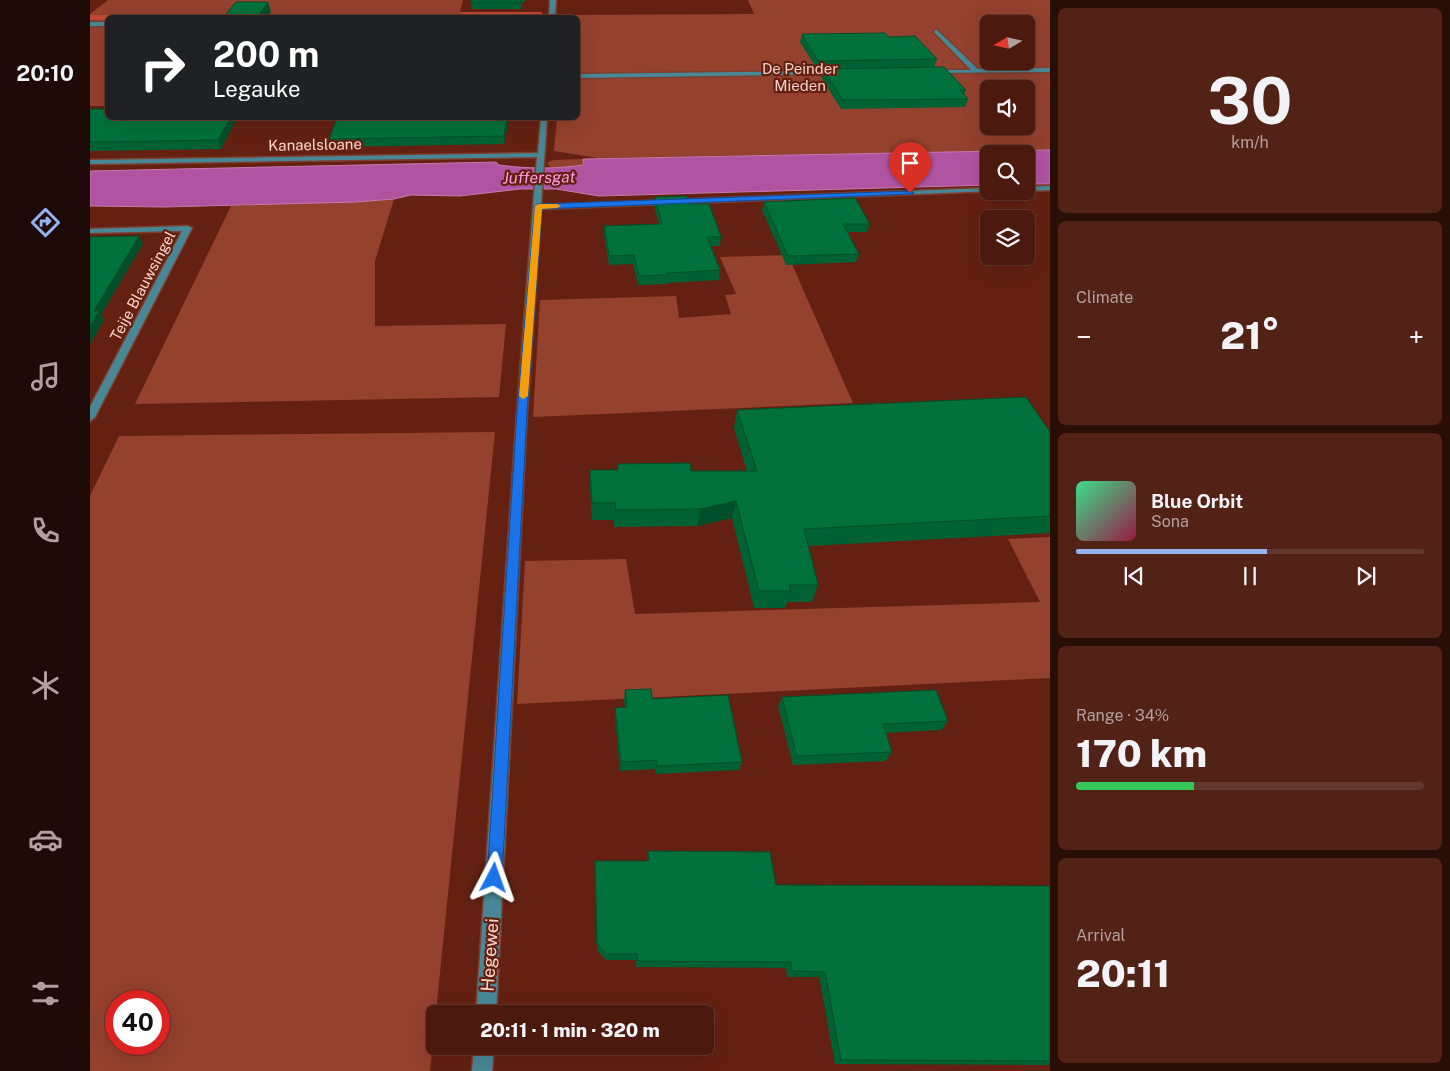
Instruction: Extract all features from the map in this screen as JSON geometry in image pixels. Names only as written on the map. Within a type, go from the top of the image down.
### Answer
[{"type":"street","points":[[552,15],[553,0]]},
{"type":"street","points":[[90,24],[105,24]]},
{"type":"street","points":[[936,31],[976,71]]},
{"type":"street","points":[[926,72],[1050,70]]},
{"type":"street","points":[[580,76],[847,73]]},
{"type":"street","name":"Hegewei","points":[[487,1005],[522,412],[539,206],[544,120]]},
{"type":"street","name":"Kanaelsloane","points":[[90,162],[541,158]]},
{"type":"street","points":[[1035,188],[1050,188]]},
{"type":"street","points":[[539,206],[980,190]]},
{"type":"street","name":"Teije Blauwsingel","points":[[90,231],[188,228],[90,417]]},
{"type":"street","points":[[482,1071],[483,1055]]},
{"type":"green space","points":[[108,0],[463,0],[459,15],[105,15],[105,106],[90,106],[90,14]]},
{"type":"green space","name":"De Peinder Mieden","points":[[748,0],[1050,0],[1050,150],[1035,150],[1035,145],[980,145],[980,151],[598,158],[554,151],[557,120],[580,120],[580,15],[566,15],[754,14]]},
{"type":"green space","points":[[583,159],[585,165],[551,168],[547,163],[553,160]]},
{"type":"green space","points":[[394,199],[375,261],[375,326],[506,324],[499,397],[135,404],[231,206]]},
{"type":"green space","points":[[788,255],[853,403],[533,417],[540,300],[676,296],[679,318],[731,314],[725,295],[736,294],[720,257]]},
{"type":"green space","points":[[495,432],[437,1005],[426,1005],[426,1055],[432,1055],[430,1071],[90,1071],[90,496],[119,436]]},
{"type":"green space","points":[[1050,537],[1050,678],[517,704],[525,561],[626,559],[635,614],[1040,602],[1008,539]]},
{"type":"shaded area","points":[[460,12],[542,12],[542,15],[459,15]]},
{"type":"shaded area","points":[[90,15],[105,15],[105,21],[90,20]]},
{"type":"water","points":[[1035,150],[1050,150],[1050,184],[1035,184]]},
{"type":"water","name":"Juffersgat","points":[[980,151],[980,185],[599,196],[556,189],[520,189],[460,196],[411,195],[394,199],[356,202],[164,207],[90,206],[90,171],[496,162],[499,165],[552,168],[584,165],[583,159]]},
{"type":"building","points":[[471,0],[521,0],[521,2],[471,2]]},
{"type":"building","points":[[236,2],[268,2],[259,15],[225,15]]},
{"type":"building","points":[[885,33],[888,37],[915,36],[937,59],[818,61],[802,34]]},
{"type":"building","points":[[944,67],[966,90],[960,90],[968,99],[843,100],[823,69]]},
{"type":"building","points":[[90,109],[105,109],[105,120],[229,120],[218,140],[90,142]]},
{"type":"building","points":[[336,120],[507,120],[504,136],[329,139]]},
{"type":"building","points":[[686,196],[689,204],[709,204],[721,237],[707,237],[720,270],[639,276],[634,255],[609,256],[604,226],[662,224],[655,197]]},
{"type":"building","points":[[855,198],[870,224],[843,224],[859,254],[788,256],[764,202]]},
{"type":"building","points":[[139,236],[94,311],[99,311],[90,327],[90,237]]},
{"type":"building","points":[[1026,397],[1050,432],[1050,516],[804,529],[818,585],[789,585],[791,591],[759,591],[736,501],[700,509],[616,510],[615,503],[592,503],[590,470],[618,470],[618,464],[690,463],[691,471],[757,471],[737,410]]},
{"type":"building","points":[[651,689],[652,699],[728,695],[742,762],[657,766],[657,760],[621,762],[615,708],[627,707],[625,690]]},
{"type":"building","points":[[936,690],[948,721],[883,724],[892,752],[797,756],[782,697]]},
{"type":"building","points":[[648,851],[770,852],[776,885],[1050,886],[1050,1061],[841,1060],[825,972],[792,971],[791,962],[638,961],[637,954],[607,954],[597,944],[595,861],[649,861]]},
{"type":"slow traffic","points":[[523,396],[539,206],[557,206]]},
{"type":"route","points":[[494,878],[522,412],[539,206],[910,193]]}]
